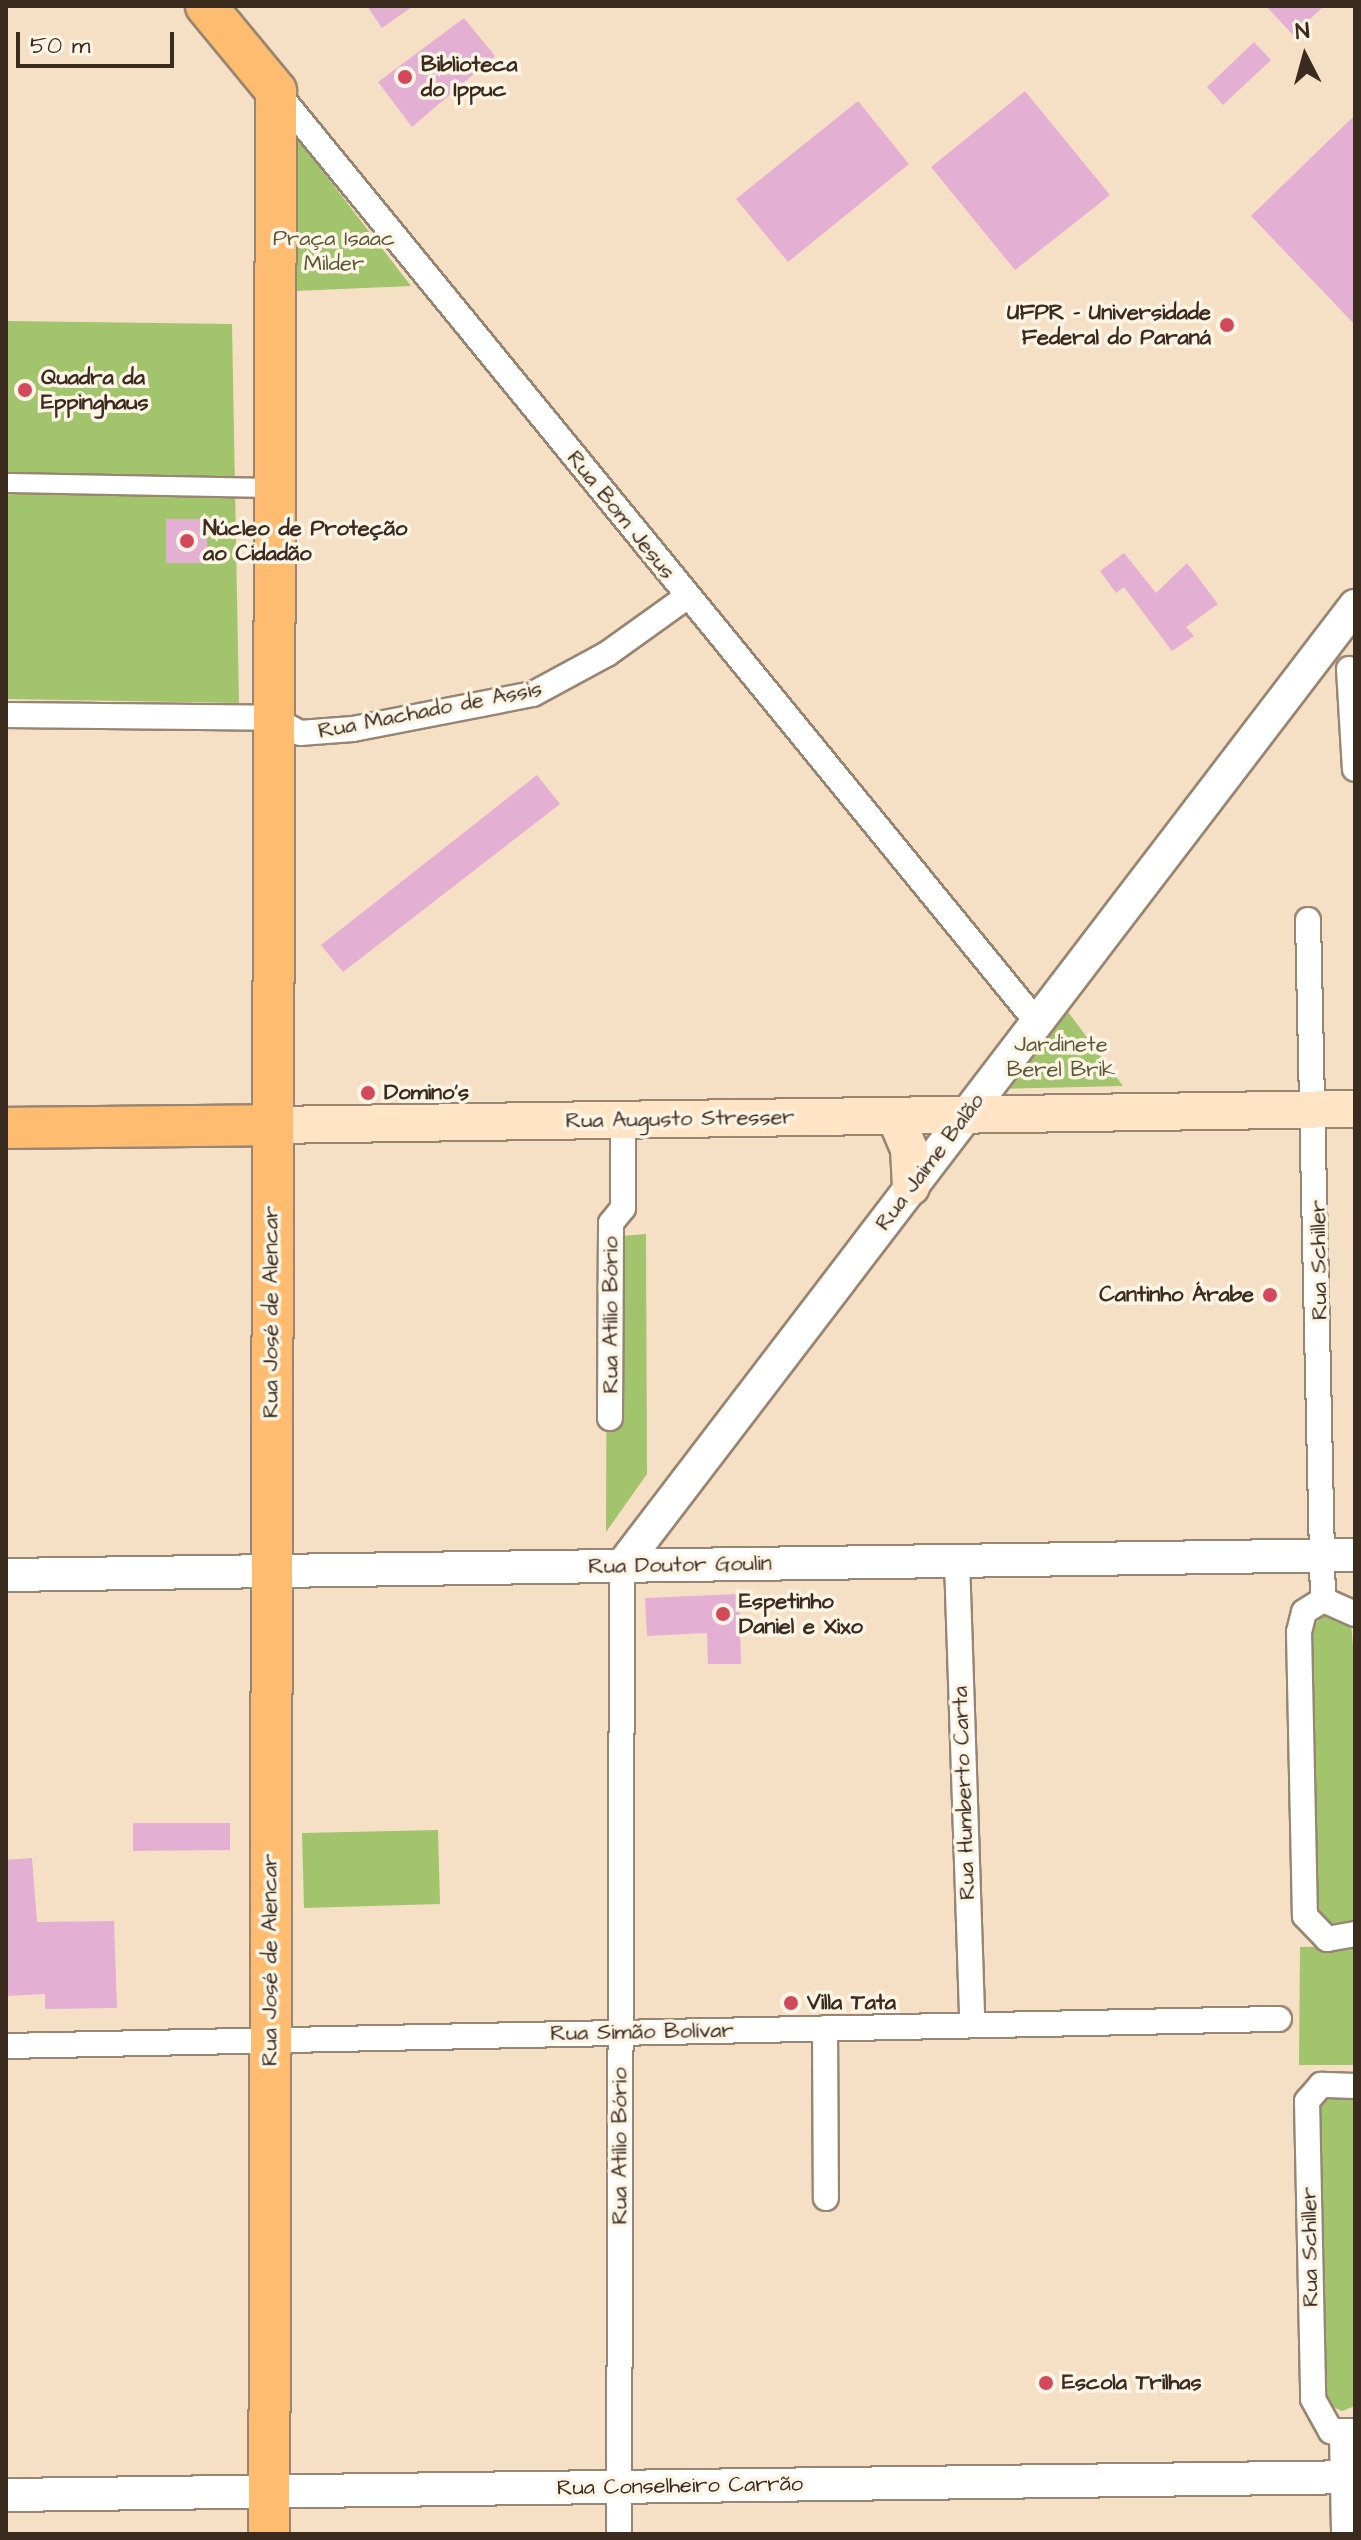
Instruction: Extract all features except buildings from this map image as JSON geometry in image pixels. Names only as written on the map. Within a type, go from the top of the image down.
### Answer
[{"type":"main road","name":"Rua Bom Jesus","points":[[206,6],[276,91]]},
{"type":"main road","name":"Rua José de Alencar","points":[[269,2534],[276,91]]},
{"type":"main road","name":"Rua Augusto Stresser","points":[[6,1128],[1355,1109]]},
{"type":"main road","points":[[895,1116],[909,1149],[911,1187]]},
{"type":"street","name":"Rua Bom Jesus","points":[[276,91],[1037,1022]]},
{"type":"street","points":[[6,483],[274,488]]},
{"type":"street","name":"Rua Machado de Assis","points":[[6,715],[272,718],[300,733],[337,730],[533,694],[607,654],[688,596]]},
{"type":"street","name":"Rua Jaime Balão","points":[[622,1566],[1355,606]]},
{"type":"street","points":[[1306,670],[1352,669],[1355,769]]},
{"type":"street","name":"Rua Schiller","points":[[1308,920],[1317,1110],[1323,1600]]},
{"type":"street","name":"Rua Atílio Bório","points":[[610,1418],[611,1223],[623,1208],[623,1120]]},
{"type":"street","name":"Rua Doutor Goulin","points":[[6,1575],[1355,1555]]},
{"type":"street","name":"Rua Humberto Carta","points":[[957,1561],[972,2025]]},
{"type":"street","name":"Rua Atílio Bório","points":[[619,2534],[622,1566]]},
{"type":"street","points":[[1355,1614],[1323,1600],[1304,1612],[1299,1632],[1305,1916],[1327,1939],[1355,1934]]},
{"type":"street","name":"Rua Simão Bolívar","points":[[6,2046],[1279,2019]]},
{"type":"street","points":[[825,2028],[826,2198]]},
{"type":"street","name":"Rua Schiller","points":[[1344,2533],[1349,2477],[1348,2433],[1322,2423],[1313,2399],[1307,2101],[1321,2085],[1355,2086]]},
{"type":"street","name":"Rua Conselheiro Carrão","points":[[6,2495],[1349,2477]]},
{"type":"green space","name":"Praça Isaac Milder","points":[[294,134],[411,286],[295,291]]},
{"type":"green space","points":[[6,321],[232,324],[239,703],[6,699]]},
{"type":"green space","name":"Jardinete Berel Brik","points":[[1063,1005],[1123,1086],[996,1089]]},
{"type":"green space","points":[[646,1234],[647,1474],[606,1532],[607,1237]]},
{"type":"green space","points":[[1329,1610],[1351,1622],[1355,1672],[1355,1920],[1332,1929],[1316,1910],[1308,1631]]},
{"type":"green space","points":[[438,1830],[440,1904],[304,1908],[302,1833]]},
{"type":"green space","points":[[1355,1946],[1355,2065],[1299,2065],[1300,1947]]},
{"type":"green space","points":[[1319,2096],[1355,2096],[1355,2406],[1342,2411],[1322,2402]]},
{"type":"place","name":"Biblioteca do Ippuc","points":[[405,77]]},
{"type":"place","name":"UFPR - Universidade Federal do Paraná","points":[[1227,325]]},
{"type":"place","name":"Quadra da Eppinghaus","points":[[25,390]]},
{"type":"place","name":"Núcleo de Proteção ao Cidadão","points":[[187,541]]},
{"type":"place","name":"Domino's","points":[[368,1093]]},
{"type":"place","name":"Cantinho Árabe","points":[[1270,1295]]},
{"type":"place","name":"Espetinho Daniel e Xixo","points":[[723,1614]]},
{"type":"place","name":"Villa Tata","points":[[791,2003]]},
{"type":"place","name":"Escola Trilhas","points":[[1046,2383]]}]
